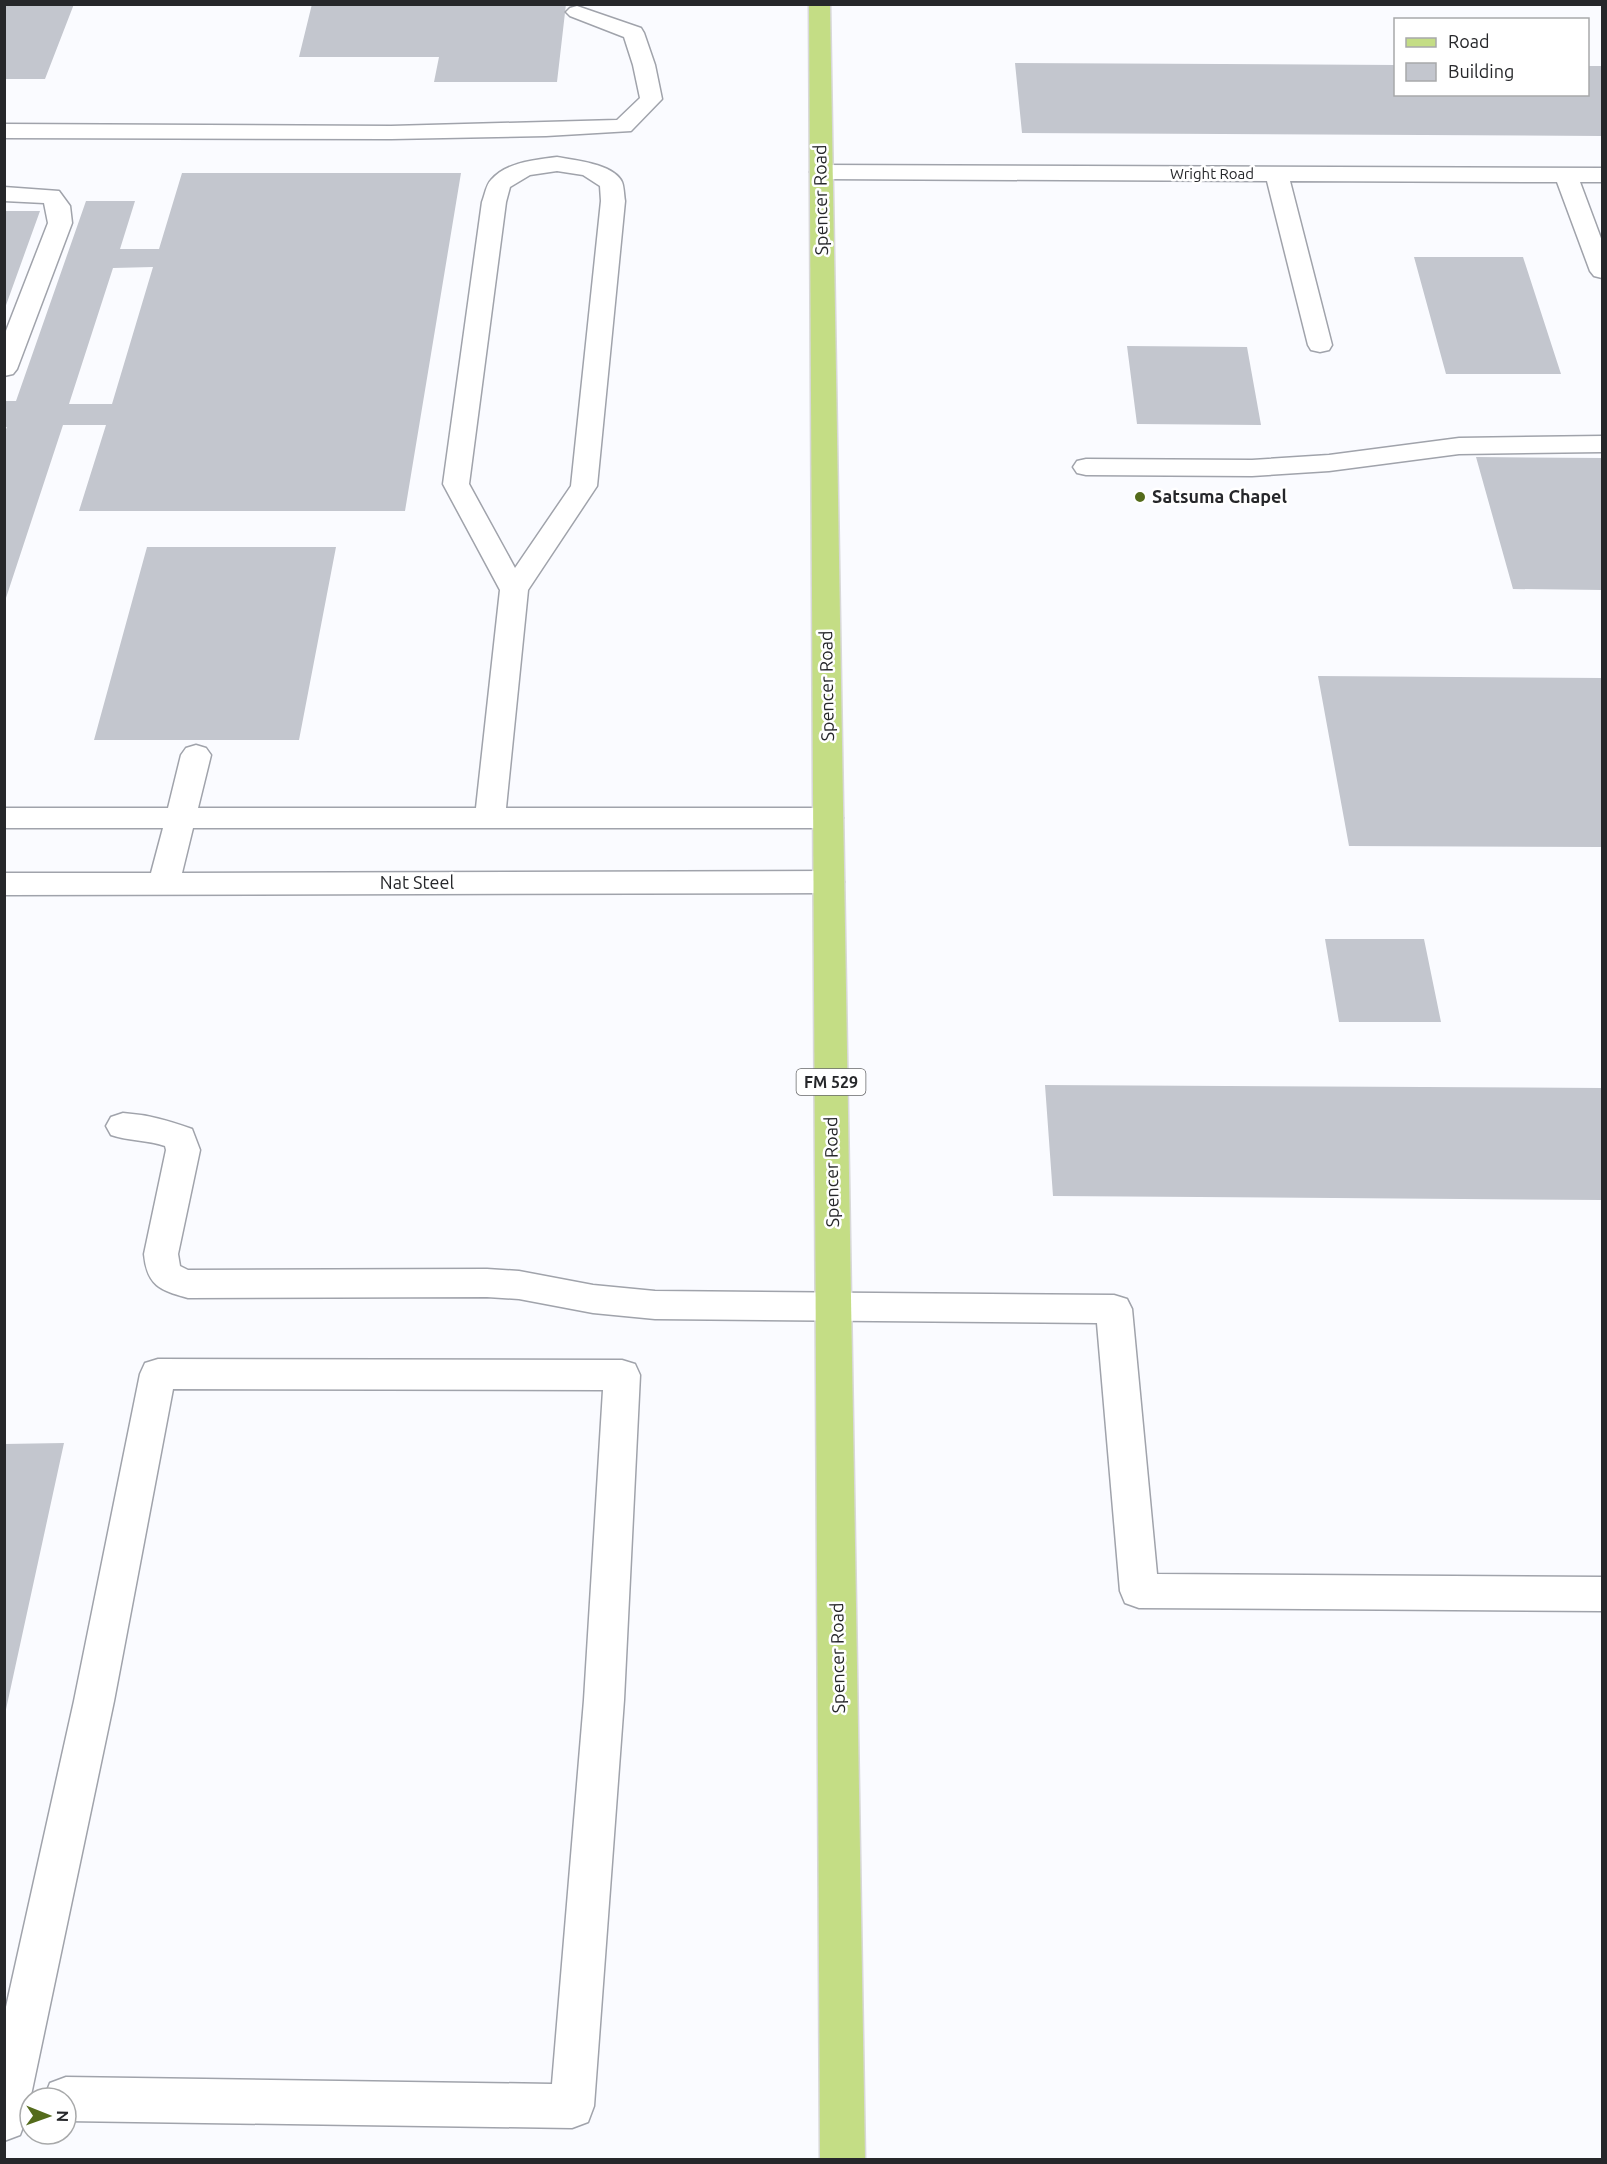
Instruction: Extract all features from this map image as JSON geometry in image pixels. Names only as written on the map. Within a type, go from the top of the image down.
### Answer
[{"type":"main road","name":"Spencer Road","points":[[819,4],[843,2160]]},
{"type":"street","points":[[4,131],[383,132],[547,130],[622,126],[651,99],[644,65],[633,33],[577,12]]},
{"type":"street","points":[[490,818],[514,590],[584,486],[611,225],[613,201],[611,183],[590,169],[557,164],[524,169],[500,183],[494,202],[456,484],[514,590]]},
{"type":"street","name":"Wright Road","points":[[821,172],[1602,175]]},
{"type":"street","points":[[1277,174],[1320,345]]},
{"type":"street","points":[[1566,175],[1602,271]]},
{"type":"street","points":[[4,194],[51,196],[58,206],[60,223],[4,369]]},
{"type":"street","points":[[1086,467],[1252,468],[1329,463],[1459,446],[1602,444]]},
{"type":"street","points":[[164,884],[196,755]]},
{"type":"street","points":[[4,818],[828,818]]},
{"type":"street","name":"Nat Steel","points":[[4,884],[829,882]]},
{"type":"street","points":[[123,1126],[152,1128],[180,1138],[183,1150],[161,1254],[162,1270],[168,1279],[188,1284],[487,1282],[519,1285],[593,1299],[655,1305],[1114,1309],[1139,1591],[1602,1594]]},
{"type":"street","points":[[14,2105],[158,1374],[622,1375],[604,1700],[572,2106],[78,2099]]},
{"type":"building","points":[[4,4],[74,4],[45,79],[4,79]]},
{"type":"building","points":[[312,4],[566,4],[557,82],[434,82],[439,57],[299,57]]},
{"type":"building","points":[[1015,63],[1394,65],[1394,96],[1589,96],[1589,66],[1602,66],[1602,136],[1022,133]]},
{"type":"building","points":[[182,173],[461,173],[405,511],[79,511],[106,425],[63,425],[4,604],[4,434],[7,427],[4,427],[4,401],[16,401],[86,201],[135,201],[120,249],[159,249]],"holes":[[[153,267],[112,404],[69,404],[113,268]]]},
{"type":"building","points":[[4,211],[40,211],[5,308],[4,308]]},
{"type":"building","points":[[1414,257],[1523,257],[1561,374],[1446,374]]},
{"type":"building","points":[[1127,346],[1247,347],[1261,425],[1137,424]]},
{"type":"building","points":[[1476,457],[1602,458],[1602,590],[1513,589]]},
{"type":"building","points":[[147,547],[336,547],[299,740],[94,740]]},
{"type":"building","points":[[1318,676],[1602,678],[1602,847],[1349,846]]},
{"type":"building","points":[[1325,939],[1424,939],[1441,1022],[1339,1022]]},
{"type":"building","points":[[1045,1085],[1602,1088],[1602,1200],[1053,1196]]},
{"type":"building","points":[[64,1443],[5,1714],[4,1714],[4,1444]]},
{"type":"place","name":"Satsuma Chapel","points":[[1140,497]]}]
